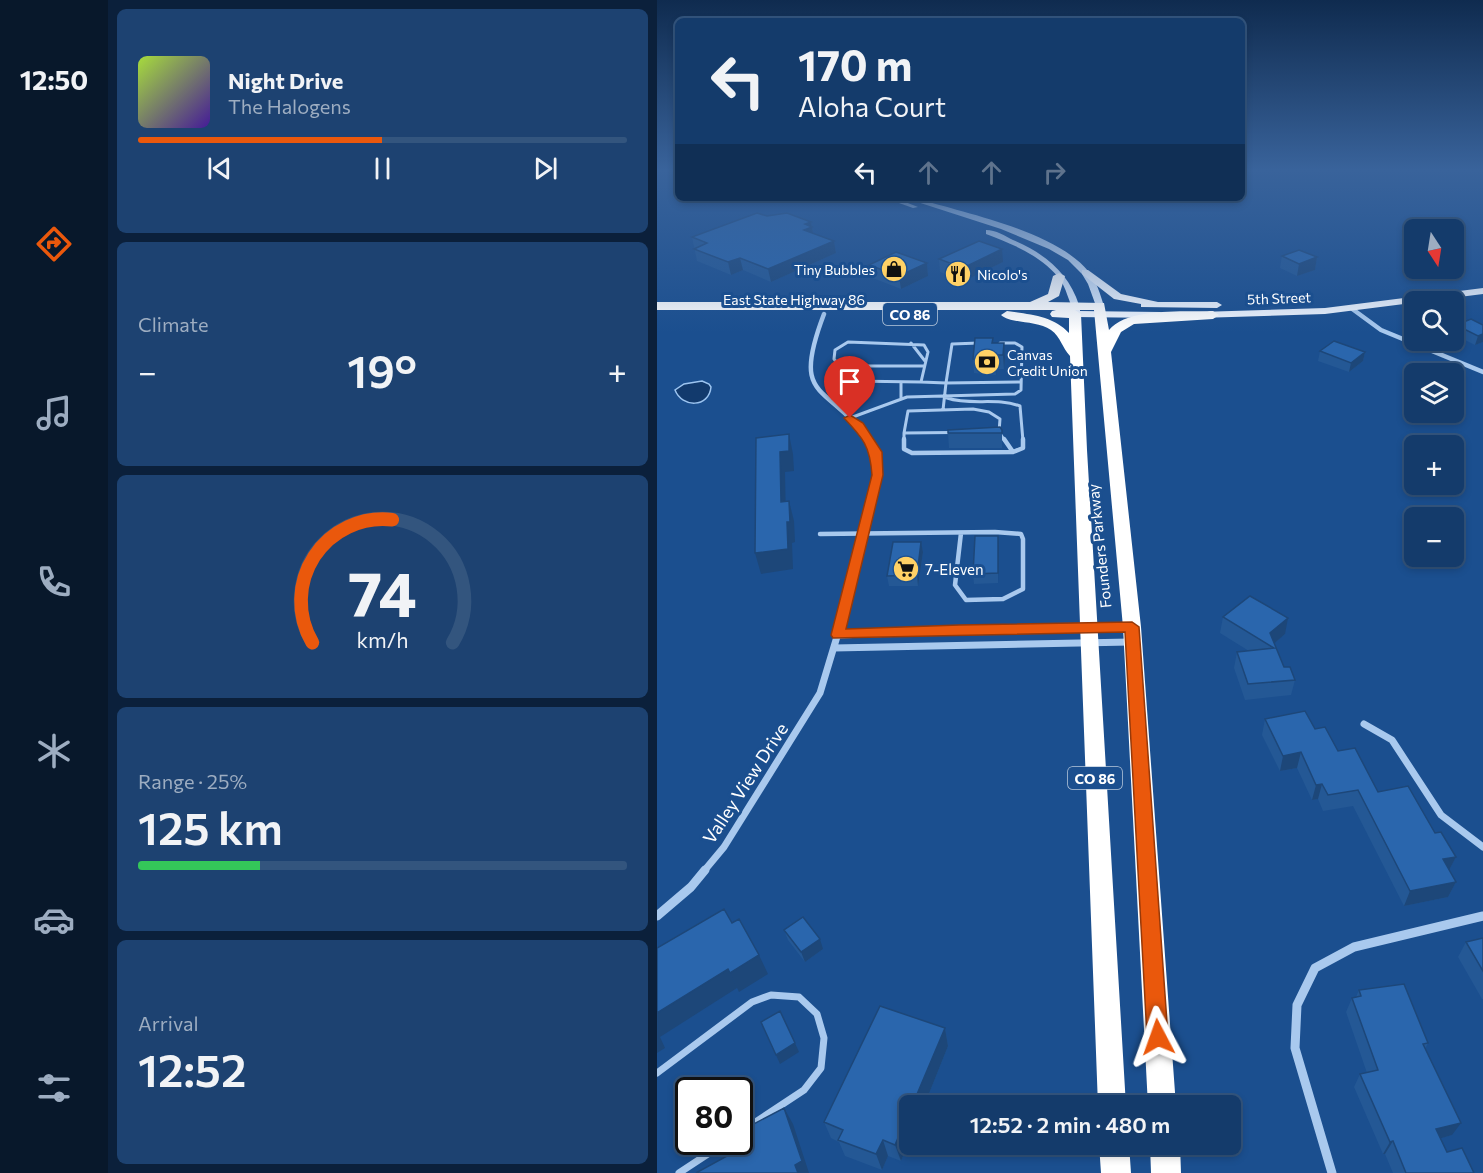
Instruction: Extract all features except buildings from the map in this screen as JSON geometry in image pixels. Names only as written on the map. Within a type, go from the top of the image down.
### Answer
[{"type":"highway","points":[[999,310],[1048,300],[1055,293],[1059,276]]},
{"type":"highway","name":"East State Highway 86","points":[[657,306],[1075,310]]},
{"type":"highway","name":"East State Highway 86","points":[[657,313],[824,314],[999,310]]},
{"type":"highway","name":"CO 86","points":[[999,310],[1044,320],[1058,327],[1068,338],[1077,366]]},
{"type":"highway","name":"5th Street","points":[[1075,310],[1101,310]]},
{"type":"highway","name":"Founders Parkway","points":[[1075,310],[1088,636],[1111,1095]]},
{"type":"highway","name":"Founders Parkway","points":[[1101,310],[1132,634],[1161,1095]]},
{"type":"highway","points":[[1105,353],[1115,331],[1124,323],[1213,315]]},
{"type":"highway","points":[[1115,1155],[1116,1173]]},
{"type":"highway","points":[[1165,1155],[1166,1173]]},
{"type":"main road","points":[[963,224],[1004,238],[1040,258],[1069,289],[1075,310]]},
{"type":"main road","points":[[986,224],[1042,242],[1065,254],[1118,297],[1169,305]]},
{"type":"main road","points":[[1085,272],[1101,310]]},
{"type":"main road","name":"5th Street","points":[[1101,310],[1169,305],[1336,300],[1483,284]]},
{"type":"main road","points":[[1351,308],[1358,304],[1426,295],[1466,286]]},
{"type":"main road","name":"5th Street","points":[[1101,310],[1213,315],[1351,308],[1483,291]]},
{"type":"main road","points":[[1188,315],[1316,307],[1332,304],[1336,300]]},
{"type":"street","points":[[1351,308],[1381,330],[1483,372]]},
{"type":"street","name":"Valley View Drive","points":[[657,916],[691,887],[724,847],[820,693],[838,635],[877,475],[876,452],[859,425],[820,392],[810,373],[810,358],[824,314]]},
{"type":"street","points":[[838,635],[959,630],[1088,636],[1132,634]]},
{"type":"street","points":[[834,648],[1132,634]]},
{"type":"street","points":[[1364,724],[1392,740],[1441,815],[1483,847]]},
{"type":"street","points":[[1332,1173],[1295,1048],[1297,1005],[1315,968],[1354,947],[1483,916]]},
{"type":"lane","points":[[921,382],[928,356],[927,348],[920,343],[859,341],[841,344],[835,350],[834,359],[851,381],[901,382],[921,382],[1021,382]]},
{"type":"lane","points":[[911,343],[925,363]]},
{"type":"lane","points":[[943,410],[953,344],[981,343]]},
{"type":"lane","points":[[850,418],[901,398],[1015,394],[1021,390],[1022,347],[1015,343],[992,343]]},
{"type":"lane","points":[[838,366],[925,363]]},
{"type":"lane","points":[[901,382],[901,398]]},
{"type":"lane","points":[[944,397],[964,402],[1002,402],[1020,406],[1025,444],[1023,448],[1013,452],[912,453],[904,449],[907,411],[981,410],[993,413],[1000,419],[999,432],[1013,452]]},
{"type":"lane","points":[[904,433],[999,432]]},
{"type":"lane","points":[[820,534],[961,533],[1021,534],[1023,539],[1023,589],[1015,596],[1002,600],[966,600],[955,585],[961,533]]},
{"type":"lane","points":[[657,1073],[751,1002],[771,995],[799,997],[817,1014],[824,1038],[821,1068],[804,1090],[753,1123]]},
{"type":"lane","points":[[679,1173],[706,1155]]},
{"type":"water","points":[[702,381],[711,387],[706,399],[701,402],[683,400],[675,390],[684,384]]},
{"type":"place","name":"Tiny Bubbles","points":[[894,269]]},
{"type":"place","name":"Nicolo's","points":[[958,274]]},
{"type":"place","name":"Canvas Credit Union","points":[[987,362]]},
{"type":"place","name":"7-Eleven","points":[[906,569]]},
{"type":"route","points":[[850,418],[859,425],[876,452],[877,475],[838,635],[1132,627],[1158,1037]]}]
